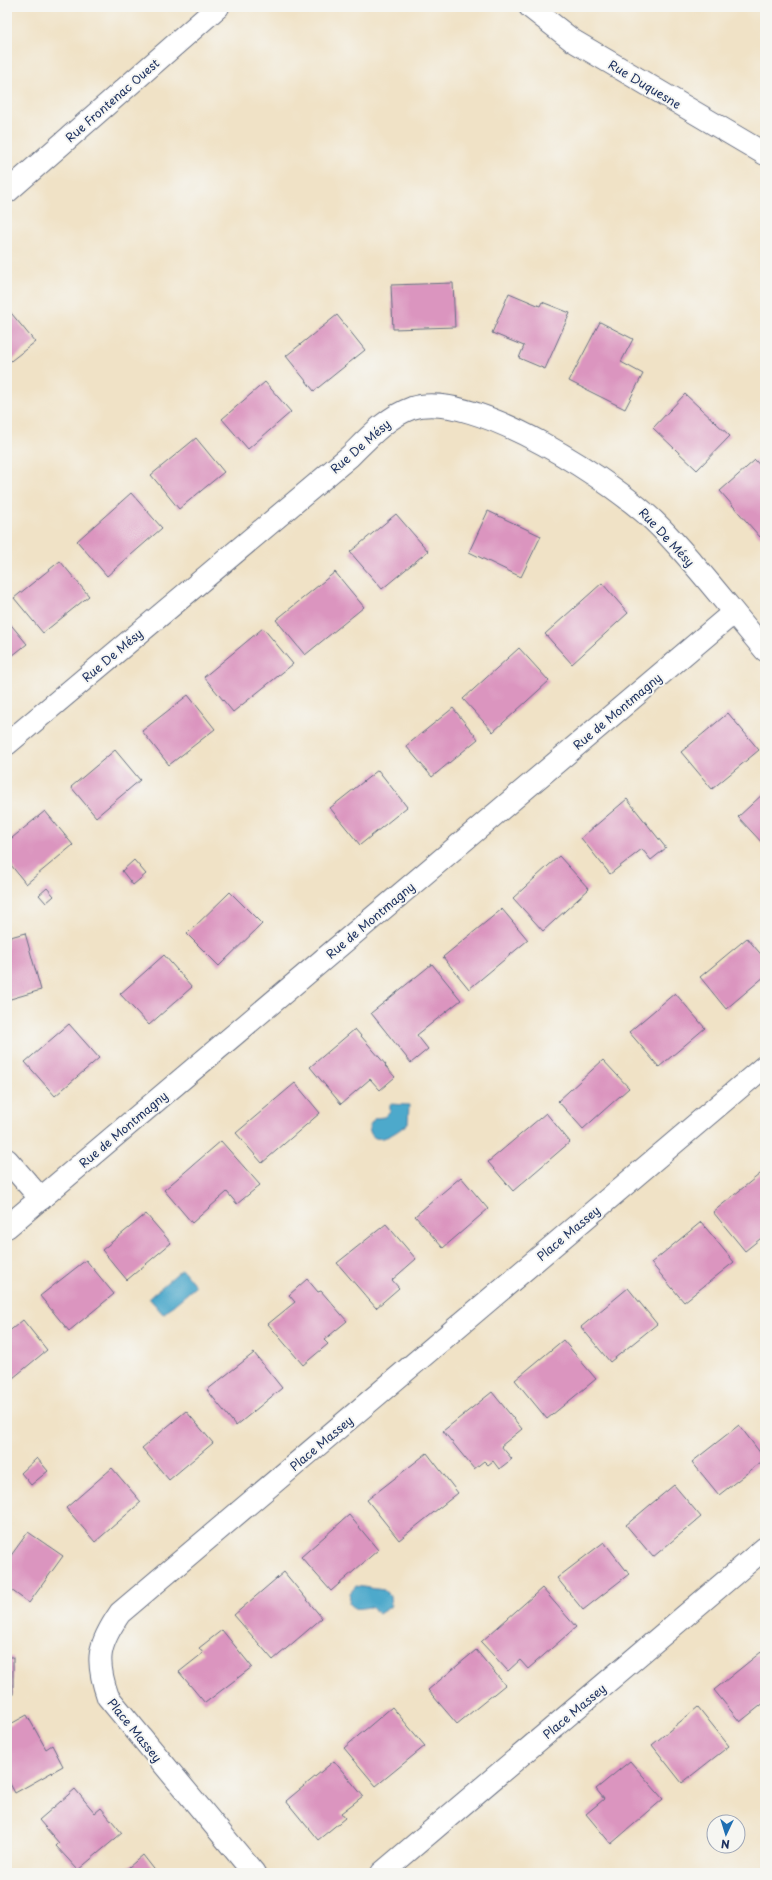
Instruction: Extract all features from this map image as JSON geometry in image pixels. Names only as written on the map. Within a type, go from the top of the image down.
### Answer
[{"type":"street","name":"Rue Frontenac Ouest","points":[[7,192],[218,7]]},
{"type":"street","name":"Rue Duquesne","points":[[530,7],[572,40],[765,154]]},
{"type":"street","name":"Rue De Mésy","points":[[7,744],[350,456],[390,419],[413,408],[426,406],[457,408],[491,418],[547,447],[601,479],[627,497],[661,528],[765,650]]},
{"type":"street","name":"Rue de Montmagny","points":[[7,1227],[733,613]]},
{"type":"street","name":"Place Massey","points":[[254,1873],[108,1697],[101,1670],[100,1655],[102,1641],[109,1628],[120,1613],[765,1066]]},
{"type":"street","points":[[7,1160],[41,1199]]},
{"type":"street","name":"Place Massey","points":[[382,1873],[765,1548]]},
{"type":"water","points":[[390,1104],[409,1105],[408,1123],[386,1137],[380,1139],[375,1138],[371,1134],[369,1126],[375,1118],[384,1117],[390,1111]]},
{"type":"water","points":[[182,1269],[196,1286],[163,1314],[149,1298]]},
{"type":"water","points":[[356,1586],[384,1590],[390,1596],[391,1606],[379,1614],[371,1607],[355,1608],[349,1604],[350,1593]]},
{"type":"building","points":[[453,283],[455,327],[393,329],[391,285]]},
{"type":"building","points":[[509,293],[540,306],[542,302],[570,313],[545,369],[519,358],[524,346],[492,333]]},
{"type":"building","points":[[7,308],[35,342],[7,364]]},
{"type":"building","points":[[337,315],[365,350],[314,391],[286,356]]},
{"type":"building","points":[[600,322],[633,339],[621,362],[643,374],[625,409],[569,381]]},
{"type":"building","points":[[265,382],[291,412],[248,449],[222,419]]},
{"type":"building","points":[[685,394],[730,436],[697,470],[653,428]]},
{"type":"building","points":[[196,438],[224,472],[179,509],[151,475]]},
{"type":"building","points":[[755,460],[765,471],[765,532],[760,537],[720,491]]},
{"type":"building","points":[[131,493],[162,528],[107,576],[77,541]]},
{"type":"building","points":[[488,511],[541,536],[521,577],[469,552]]},
{"type":"building","points":[[396,514],[428,551],[382,589],[350,552]]},
{"type":"building","points":[[60,561],[89,596],[43,633],[14,598]]},
{"type":"building","points":[[335,572],[364,607],[305,655],[276,620]]},
{"type":"building","points":[[602,583],[628,613],[572,664],[545,634]]},
{"type":"building","points":[[7,620],[27,644],[7,660]]},
{"type":"building","points":[[263,628],[293,664],[233,712],[204,677]]},
{"type":"building","points":[[519,648],[549,681],[493,732],[463,699]]},
{"type":"building","points":[[188,695],[215,729],[169,765],[142,731]]},
{"type":"building","points":[[453,708],[478,739],[432,777],[406,746]]},
{"type":"building","points":[[728,713],[759,750],[712,789],[681,752]]},
{"type":"building","points":[[115,750],[140,780],[96,817],[71,787]]},
{"type":"building","points":[[378,770],[407,807],[360,845],[330,808]]},
{"type":"building","points":[[765,792],[765,846],[738,817]]},
{"type":"building","points":[[627,799],[666,848],[651,860],[642,849],[610,874],[581,838]]},
{"type":"building","points":[[45,811],[73,845],[26,884],[7,860],[7,842]]},
{"type":"building","points":[[559,856],[589,889],[543,931],[513,898]]},
{"type":"building","points":[[134,860],[146,874],[133,885],[122,871]]},
{"type":"building","points":[[47,888],[54,896],[46,903],[39,895]]},
{"type":"building","points":[[230,892],[262,924],[219,966],[187,934]]},
{"type":"building","points":[[502,909],[528,940],[469,989],[443,957]]},
{"type":"building","points":[[25,933],[41,990],[7,1000],[7,938]]},
{"type":"building","points":[[747,938],[765,959],[765,976],[726,1009],[700,977]]},
{"type":"building","points":[[164,955],[192,987],[149,1025],[120,994]]},
{"type":"building","points":[[432,964],[461,1000],[417,1035],[428,1049],[411,1063],[371,1013]]},
{"type":"building","points":[[675,993],[705,1028],[659,1067],[629,1032]]},
{"type":"building","points":[[69,1024],[99,1058],[55,1096],[25,1062]]},
{"type":"building","points":[[355,1029],[395,1077],[380,1090],[370,1079],[341,1104],[310,1067]]},
{"type":"building","points":[[603,1060],[629,1088],[583,1129],[558,1101]]},
{"type":"building","points":[[295,1083],[320,1113],[262,1163],[236,1133]]},
{"type":"building","points":[[546,1113],[570,1142],[513,1191],[488,1162]]},
{"type":"building","points":[[221,1141],[260,1185],[237,1204],[227,1192],[192,1223],[164,1190]]},
{"type":"building","points":[[765,1170],[765,1235],[745,1251],[713,1212]]},
{"type":"building","points":[[461,1177],[488,1209],[443,1248],[415,1216]]},
{"type":"building","points":[[146,1214],[171,1243],[127,1280],[102,1250]]},
{"type":"building","points":[[701,1222],[734,1262],[684,1302],[651,1263]]},
{"type":"building","points":[[386,1224],[416,1259],[392,1280],[399,1288],[376,1308],[337,1263]]},
{"type":"building","points":[[86,1260],[114,1294],[69,1331],[40,1296]]},
{"type":"building","points":[[307,1279],[318,1292],[321,1291],[347,1321],[324,1340],[328,1344],[303,1365],[268,1324],[295,1302],[289,1295]]},
{"type":"building","points":[[628,1288],[657,1324],[610,1362],[581,1327]]},
{"type":"building","points":[[23,1320],[47,1350],[7,1383],[7,1333]]},
{"type":"building","points":[[563,1340],[596,1379],[547,1419],[515,1380]]},
{"type":"building","points":[[254,1353],[282,1388],[236,1426],[207,1390]]},
{"type":"building","points":[[492,1392],[522,1429],[501,1446],[512,1459],[499,1469],[493,1461],[488,1465],[484,1461],[474,1469],[443,1431]]},
{"type":"building","points":[[186,1411],[213,1443],[169,1480],[142,1448]]},
{"type":"building","points":[[739,1425],[765,1459],[719,1495],[692,1462]]},
{"type":"building","points":[[427,1453],[458,1493],[399,1540],[367,1500]]},
{"type":"building","points":[[37,1458],[48,1471],[31,1485],[21,1473]]},
{"type":"building","points":[[112,1468],[141,1502],[95,1542],[66,1508]]},
{"type":"building","points":[[674,1485],[701,1517],[653,1557],[626,1525]]},
{"type":"building","points":[[349,1515],[378,1550],[331,1591],[301,1557]]},
{"type":"building","points":[[28,1532],[63,1556],[29,1603],[7,1587],[7,1561]]},
{"type":"building","points":[[604,1542],[629,1574],[583,1610],[557,1578]]},
{"type":"building","points":[[284,1572],[322,1618],[273,1660],[234,1615]]},
{"type":"building","points":[[542,1588],[576,1627],[528,1669],[520,1660],[508,1671],[481,1642]]},
{"type":"building","points":[[222,1630],[252,1667],[205,1703],[179,1672],[203,1653],[199,1648]]},
{"type":"building","points":[[476,1650],[505,1685],[457,1724],[428,1690]]},
{"type":"building","points":[[761,1652],[765,1657],[765,1702],[740,1722],[714,1690]]},
{"type":"building","points":[[7,1657],[13,1657],[13,1694],[7,1694]]},
{"type":"building","points":[[392,1707],[425,1746],[376,1786],[344,1748]]},
{"type":"building","points":[[698,1707],[729,1746],[682,1783],[652,1745]]},
{"type":"building","points":[[27,1715],[46,1749],[52,1745],[63,1766],[15,1793],[7,1778],[7,1726]]},
{"type":"building","points":[[334,1761],[363,1796],[341,1813],[345,1818],[318,1840],[286,1801]]},
{"type":"building","points":[[630,1761],[663,1799],[611,1844],[586,1814],[604,1799],[596,1789]]},
{"type":"building","points":[[75,1789],[95,1813],[101,1808],[122,1833],[78,1870],[56,1846],[59,1843],[39,1820]]},
{"type":"building","points":[[143,1855],[157,1873],[122,1873]]}]
